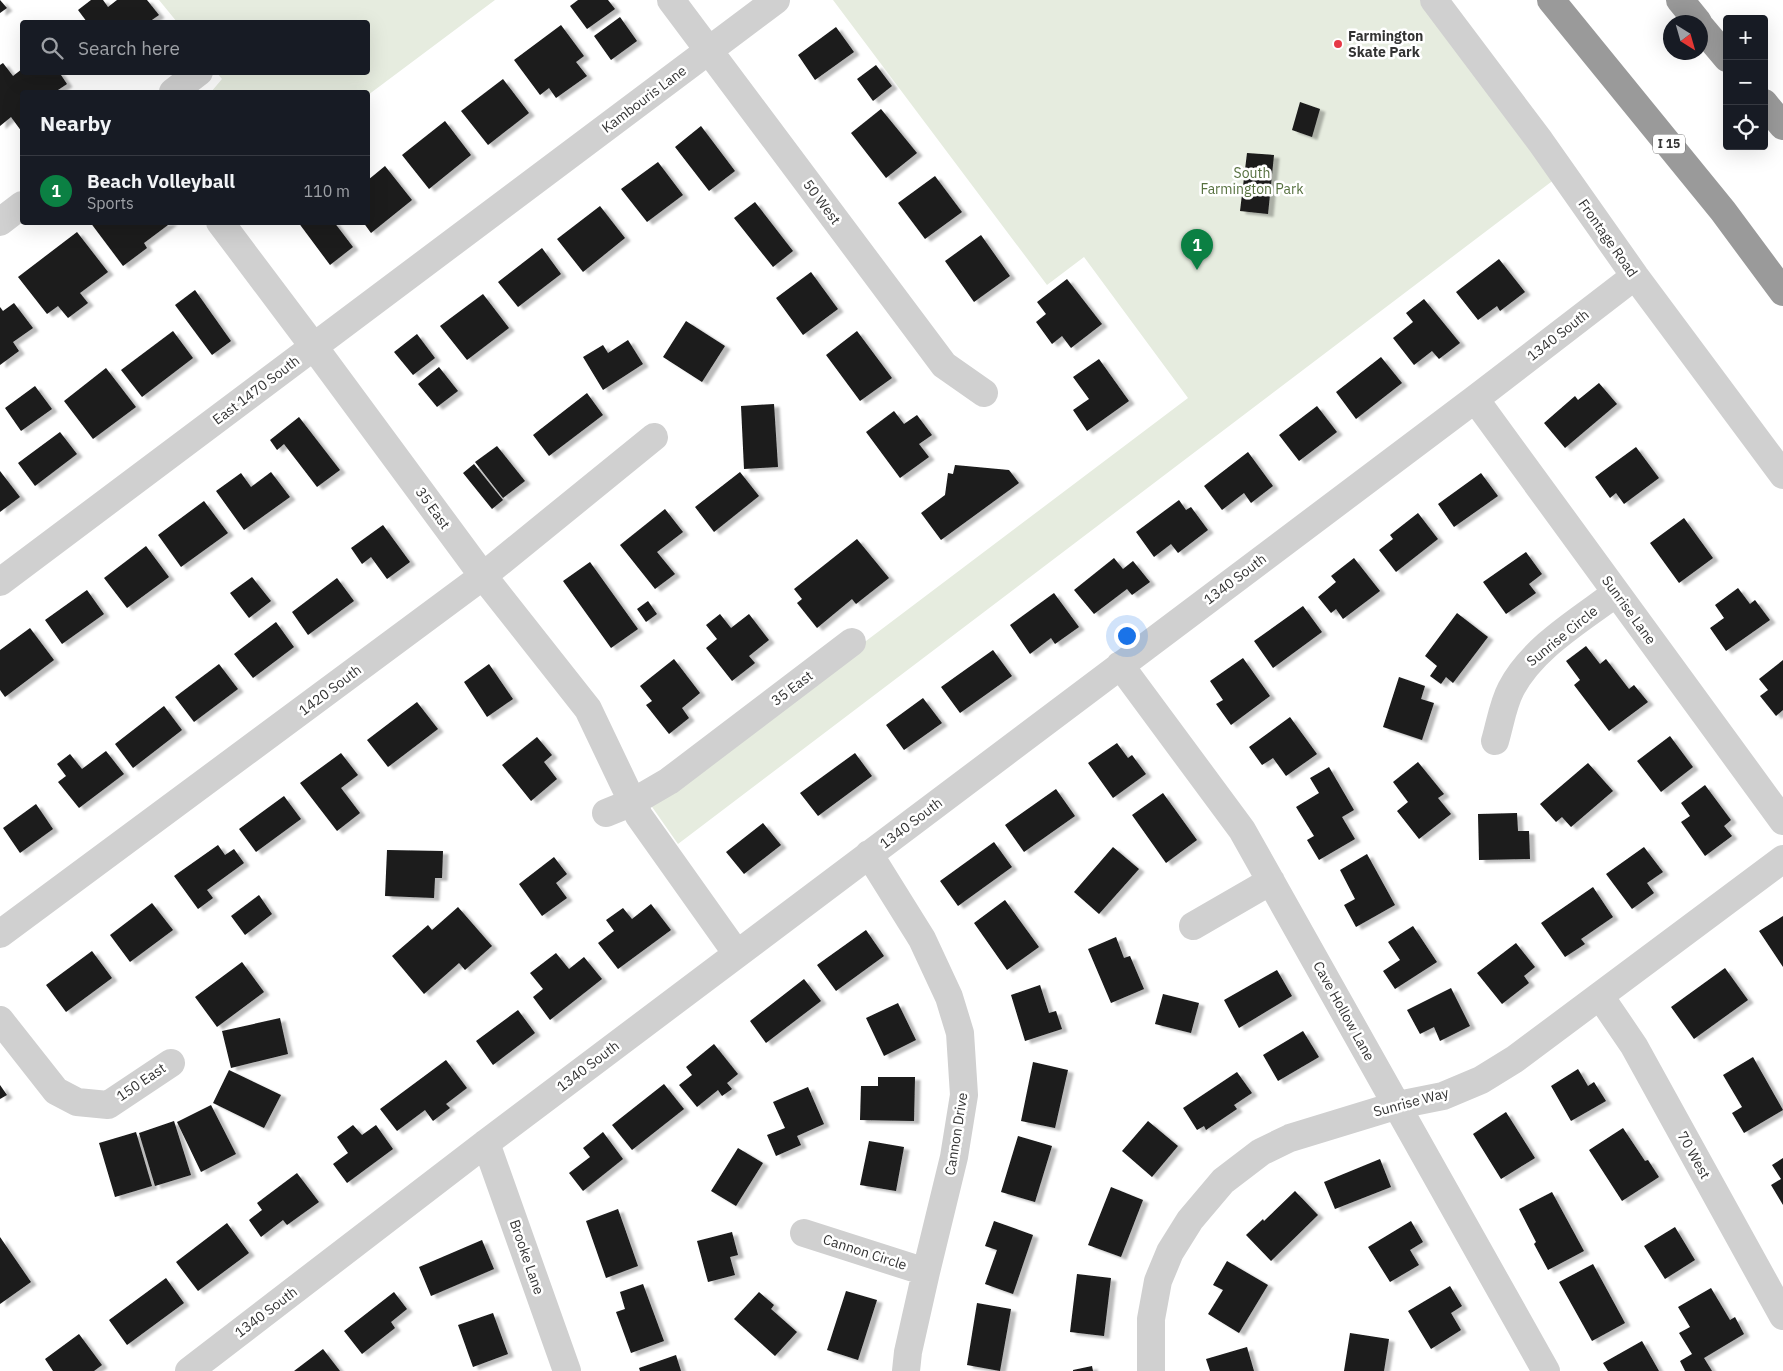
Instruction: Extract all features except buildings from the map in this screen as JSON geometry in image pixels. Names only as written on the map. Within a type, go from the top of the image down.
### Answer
[{"type":"highway","name":"I 15","points":[[1551,0],[1723,211],[1783,292]]},
{"type":"highway","points":[[1680,0],[1692,15]]},
{"type":"highway","points":[[1708,35],[1723,53]]},
{"type":"highway","points":[[1766,105],[1783,126]]},
{"type":"street","name":"50 West","points":[[671,0],[944,364],[984,393]]},
{"type":"street","name":"Kambouris Lane","points":[[511,199],[776,0]]},
{"type":"street","name":"Frontage Road","points":[[1434,0],[1540,141],[1635,276],[1783,475]]},
{"type":"street","points":[[176,90],[195,75]]},
{"type":"street","name":"East 1470 South","points":[[0,582],[511,199]]},
{"type":"street","points":[[0,222],[20,207]]},
{"type":"street","name":"35 East","points":[[222,225],[483,576],[588,709],[639,816],[737,954]]},
{"type":"street","name":"1340 South","points":[[188,1371],[486,1143],[1476,399],[1635,276]]},
{"type":"street","name":"Sunrise Lane","points":[[1476,399],[1783,821]]},
{"type":"street","name":"1420 South","points":[[0,934],[483,576],[654,438]]},
{"type":"street","name":"Sunrise Circle","points":[[1495,741],[1510,690],[1525,666],[1544,648],[1616,593]]},
{"type":"street","name":"35 East","points":[[606,813],[633,802],[669,781],[852,642]]},
{"type":"street","name":"Cave Hollow Lane","points":[[1120,665],[1242,830],[1398,1105],[1538,1368]]},
{"type":"street","name":"Cannon Drive","points":[[869,854],[922,939],[949,997],[960,1033],[964,1095],[954,1156],[908,1352],[906,1371]]},
{"type":"street","name":"Sunrise Way","points":[[1151,1371],[1151,1319],[1158,1281],[1170,1252],[1190,1220],[1223,1181],[1261,1152],[1290,1138],[1398,1105],[1443,1096],[1481,1080],[1516,1059],[1783,859]]},
{"type":"street","points":[[1193,926],[1271,881]]},
{"type":"street","name":"70 West","points":[[1600,996],[1634,1046],[1783,1316]]},
{"type":"street","name":"150 East","points":[[0,1020],[56,1091],[78,1102],[108,1105],[171,1062]]},
{"type":"street","name":"Brooke Lane","points":[[486,1143],[567,1371]]},
{"type":"street","name":"Cannon Circle","points":[[804,1233],[926,1272]]},
{"type":"green space","points":[[159,0],[495,0],[370,94],[370,90],[213,90],[222,79],[219,75],[370,75],[370,20],[175,20]]},
{"type":"green space","name":"South Farmington Park","points":[[833,0],[1420,0],[1555,179],[678,844],[650,804],[1188,398],[1084,257],[1047,285]]},
{"type":"place","name":"Farmington Skate Park","points":[[1338,44]]},
{"type":"place","name":"Beach Volleyball","points":[[1197,270]]}]
